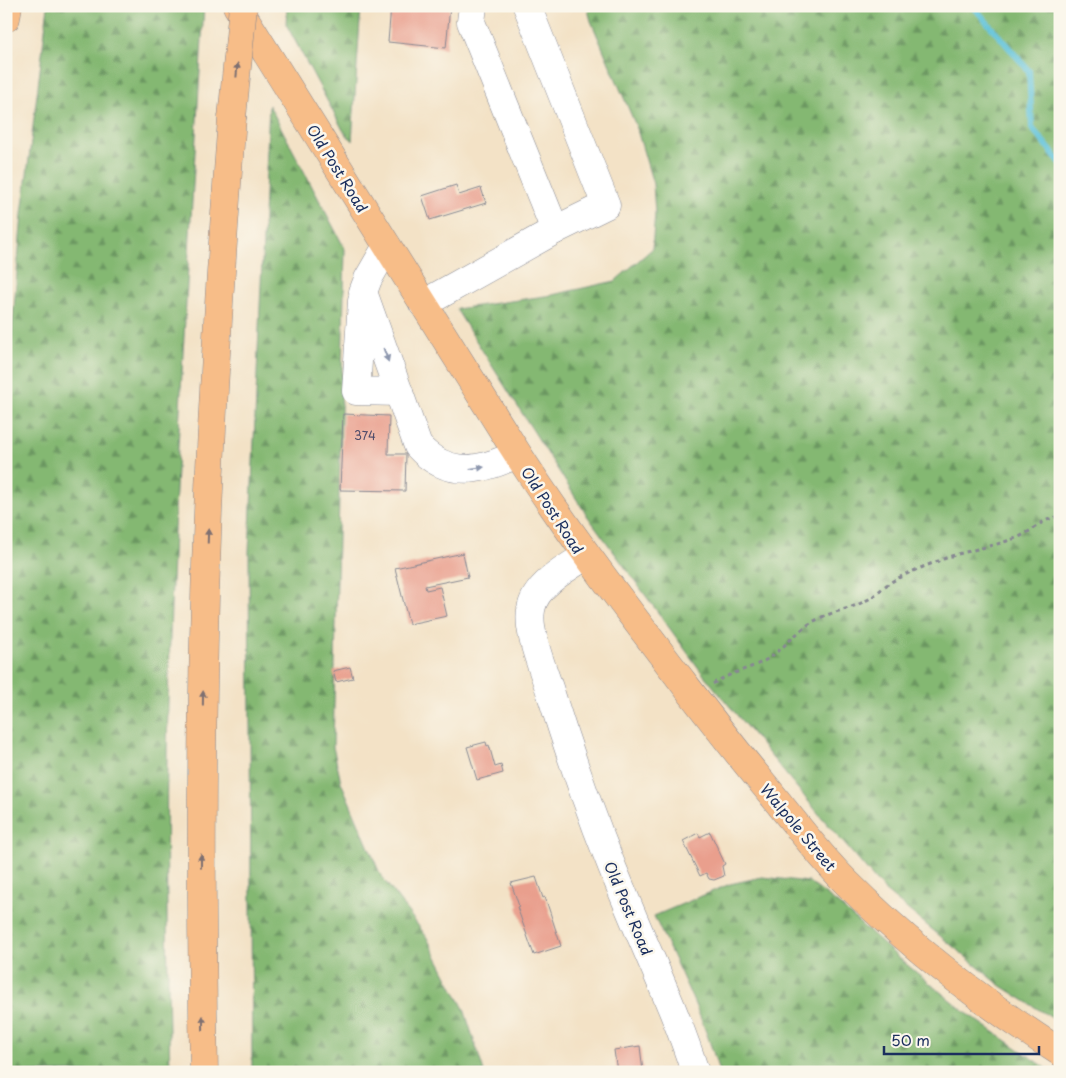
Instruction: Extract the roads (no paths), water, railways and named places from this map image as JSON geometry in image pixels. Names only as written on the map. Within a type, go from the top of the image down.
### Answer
[{"type":"main road","points":[[6,18],[8,6]]},
{"type":"main road","name":"Old Post Road","points":[[237,6],[517,454],[586,556]]},
{"type":"main road","points":[[204,1072],[201,834],[206,592],[212,431],[232,118],[243,6]]},
{"type":"main road","name":"Walpole Street","points":[[586,556],[805,838],[846,882],[937,966],[1060,1052]]},
{"type":"street","points":[[473,6],[471,22],[555,230]]},
{"type":"street","points":[[423,304],[555,230],[606,205],[527,6]]},
{"type":"street","points":[[387,246],[371,272],[363,292],[356,390],[399,392]]},
{"type":"street","points":[[363,292],[418,446],[436,460],[451,467],[464,470],[484,468],[517,454]]},
{"type":"street","name":"Old Post Road","points":[[586,556],[551,580],[536,596],[530,610],[533,634],[593,817],[682,1033],[695,1072]]},
{"type":"waterway","points":[[973,6],[1029,71],[1032,128],[1060,162]]}]
